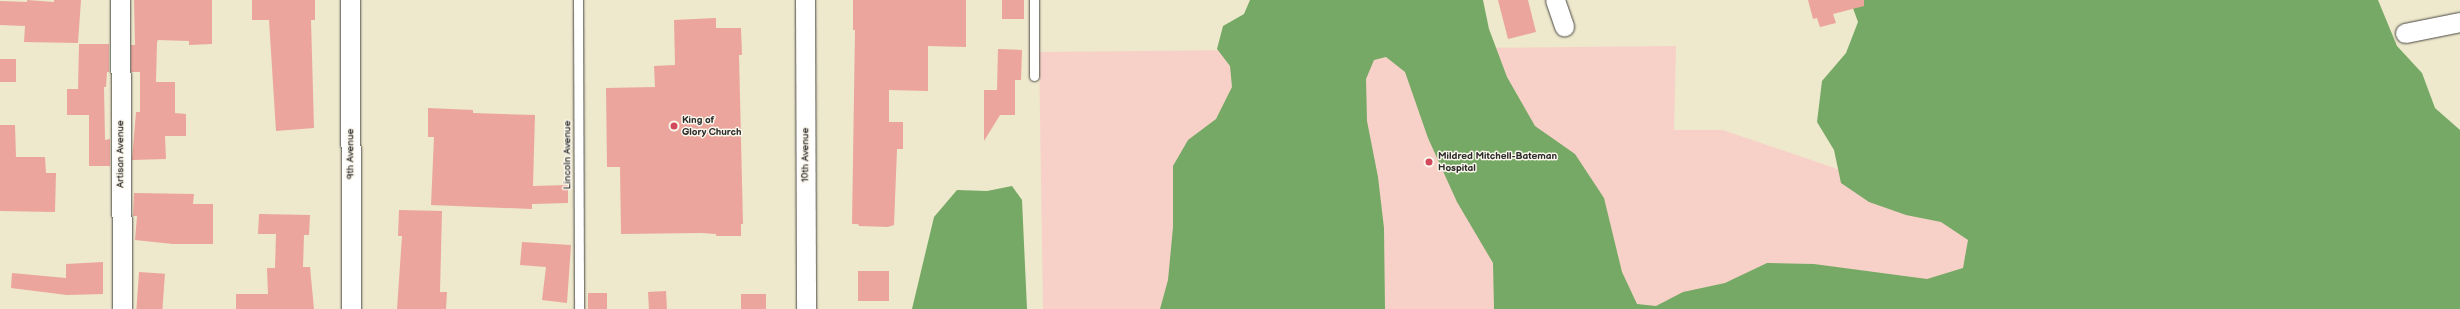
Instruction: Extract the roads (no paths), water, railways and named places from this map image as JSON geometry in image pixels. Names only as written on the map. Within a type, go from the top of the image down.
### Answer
[{"type":"street","name":"Artisan Avenue","points":[[120,0],[122,309]]},
{"type":"street","name":"9th Avenue","points":[[350,0],[351,309]]},
{"type":"street","name":"10th Avenue","points":[[805,0],[806,309]]},
{"type":"street","points":[[1556,0],[1564,26]]},
{"type":"street","points":[[2405,33],[2460,22]]},
{"type":"lane","name":"Lincoln Avenue","points":[[578,0],[579,309]]},
{"type":"lane","points":[[1034,0],[1034,76]]},
{"type":"place","name":"King of Glory Church","points":[[674,126]]},
{"type":"place","name":"Mildred Mitchell-Bateman Hospital","points":[[1429,162]]}]
